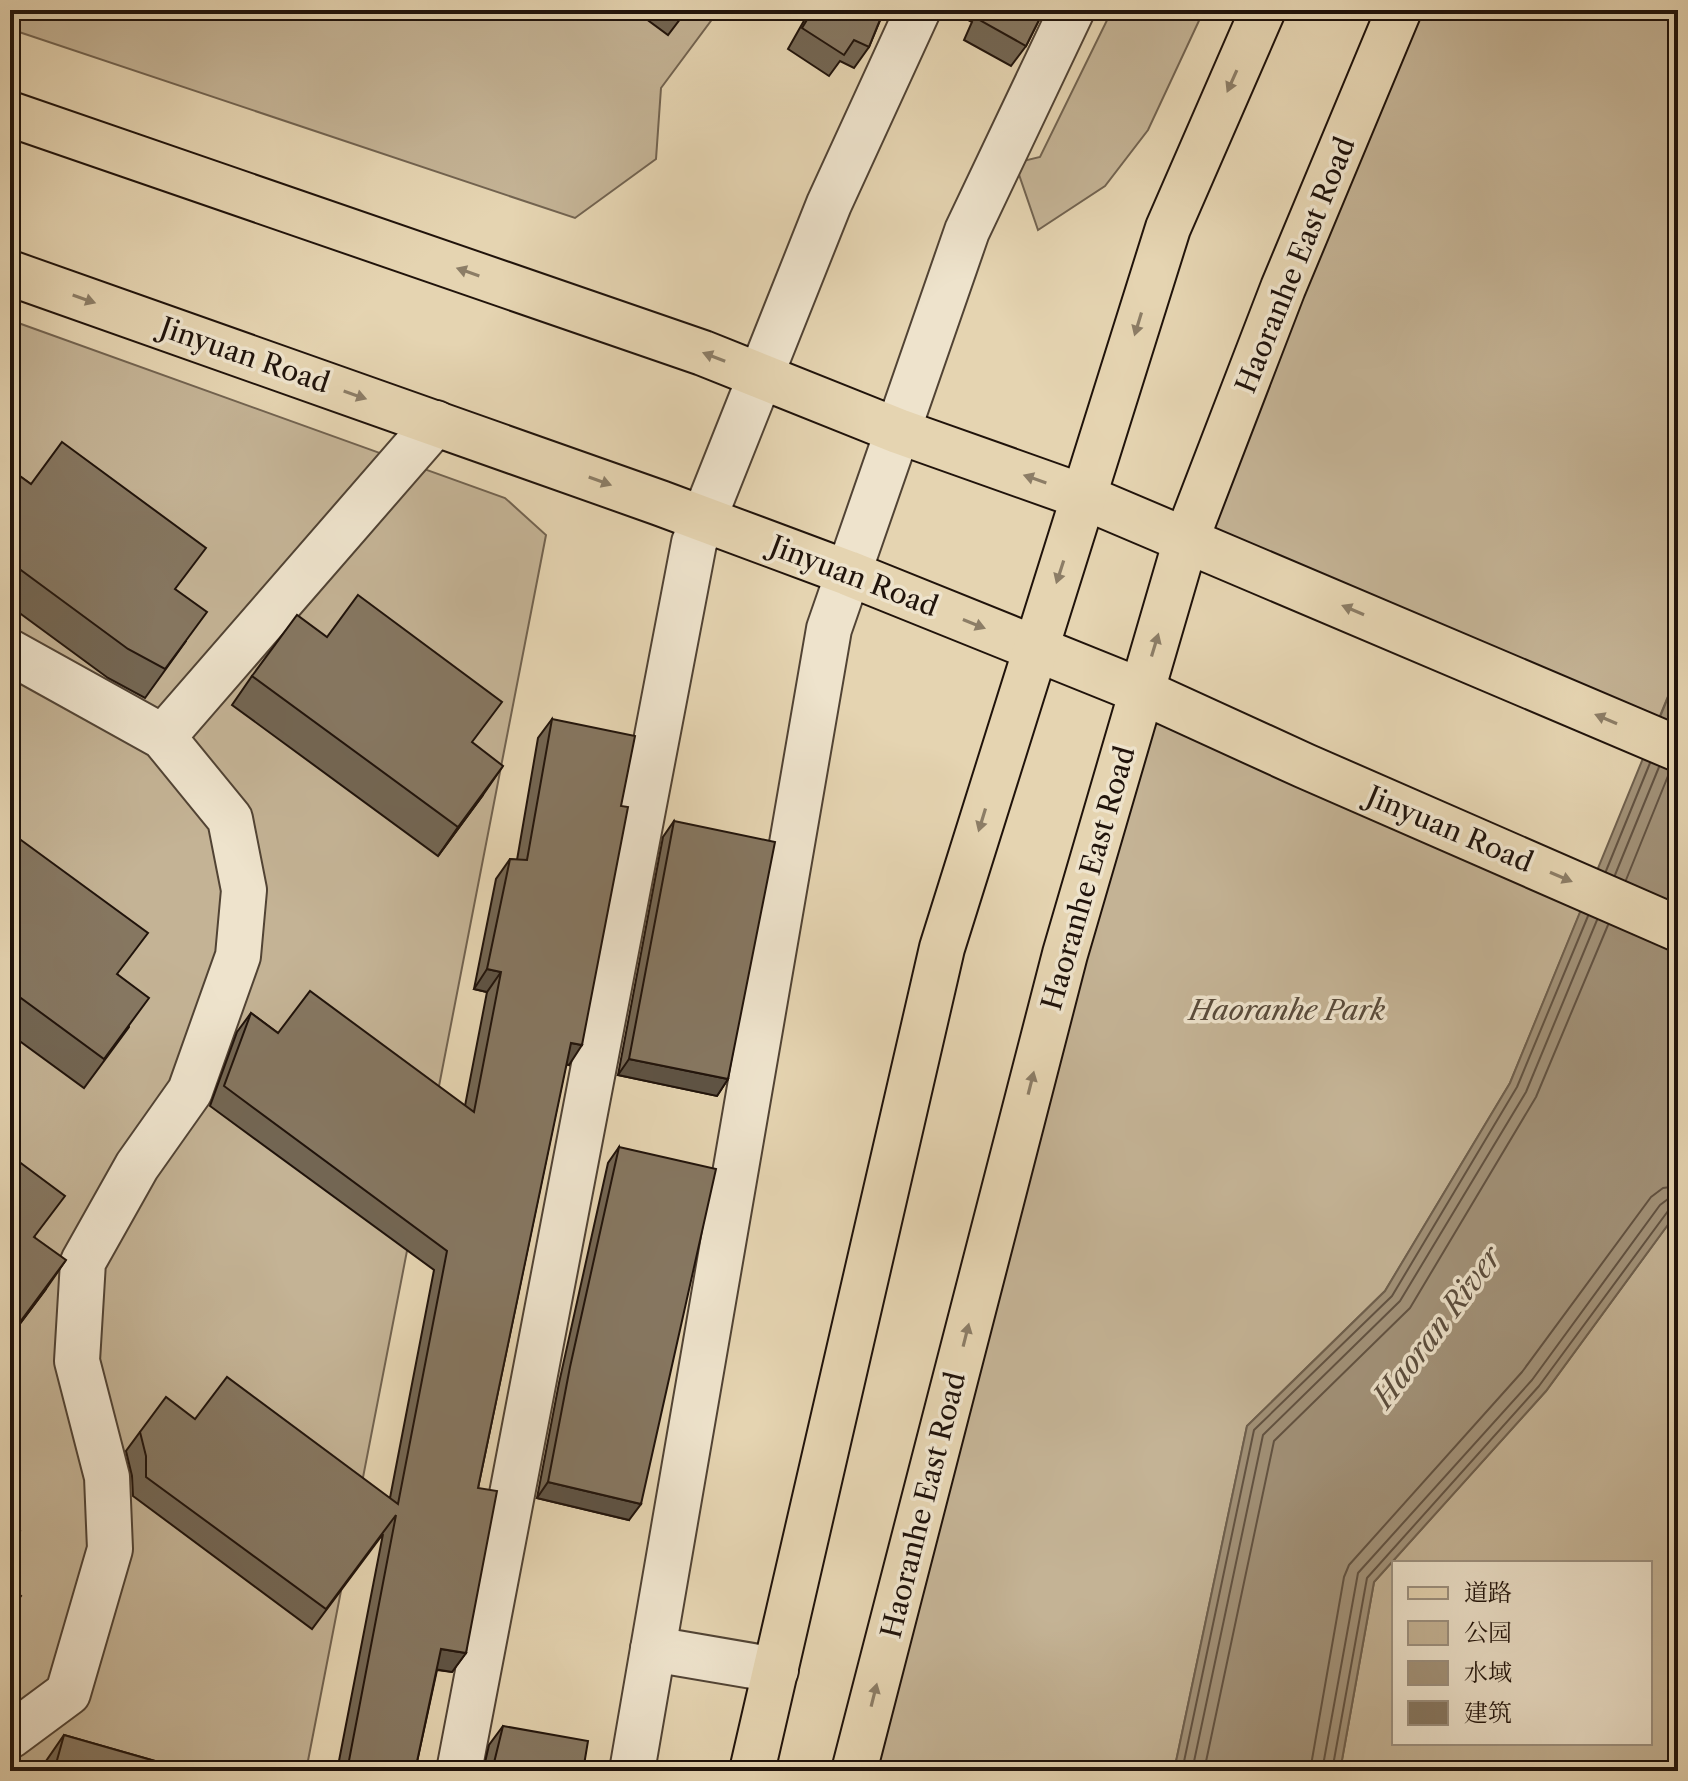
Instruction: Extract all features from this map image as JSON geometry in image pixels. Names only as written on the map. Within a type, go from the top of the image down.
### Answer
[{"type":"main road","points":[[752,1771],[942,948],[1168,228],[1263,10]]},
{"type":"main road","name":"Haoranhe East Road","points":[[854,1771],[1065,954],[1186,540],[1283,288],[1399,10]]},
{"type":"main road","points":[[10,114],[703,353],[898,431],[1084,497],[1678,749]]},
{"type":"main road","name":"Jinyuan Road","points":[[10,273],[848,573],[1141,691],[1678,929]]},
{"type":"street","points":[[459,1771],[694,543],[829,204],[918,10]]},
{"type":"street","points":[[632,1771],[829,629],[967,231],[1072,10]]},
{"type":"street","points":[[163,737],[436,423]]},
{"type":"street","points":[[10,652],[163,737],[230,819],[244,890],[238,956],[190,1091],[137,1166],[83,1262],[77,1361],[107,1477],[110,1549],[68,1693],[10,1736]]},
{"type":"street","points":[[653,1649],[776,1670]]},
{"type":"green space","points":[[10,10],[719,10],[661,88],[656,159],[575,218],[10,29]]},
{"type":"green space","points":[[1112,10],[1204,10],[1148,130],[1105,186],[1038,230],[1015,163],[1040,157]]},
{"type":"green space","points":[[1399,10],[1678,10],[1678,672],[1651,738],[1186,540]]},
{"type":"green space","points":[[10,320],[505,498],[546,535],[306,1771],[10,1771]]},
{"type":"green space","name":"Haoranhe Park","points":[[1141,691],[1590,889],[1510,1083],[1385,1291],[1247,1426],[1174,1771],[854,1771]]},
{"type":"green space","points":[[1678,1211],[1678,1771],[1340,1771],[1374,1582],[1392,1562],[1392,1745],[1652,1745],[1652,1561],[1393,1561],[1546,1391]]},
{"type":"water","name":"Haoran River","points":[[1678,673],[1678,1211],[1546,1391],[1374,1582],[1340,1771],[1174,1771],[1247,1426],[1385,1291],[1510,1083]]},
{"type":"building","points":[[813,10],[884,10],[869,47],[854,40],[844,55],[802,28]]},
{"type":"building","points":[[982,10],[1044,10],[1026,46],[978,19]]},
{"type":"building","points":[[62,442],[206,548],[175,589],[207,612],[165,669],[128,649],[10,562],[10,469],[31,484]]},
{"type":"building","points":[[358,595],[502,702],[472,742],[503,766],[458,827],[252,676],[297,615],[327,637]]},
{"type":"building","points":[[552,719],[635,736],[621,806],[628,807],[582,1045],[571,1043],[478,1488],[497,1491],[466,1653],[441,1649],[415,1771],[347,1771],[396,1515],[326,1609],[146,1477],[146,1456],[140,1432],[166,1397],[195,1419],[227,1377],[398,1504],[447,1251],[224,1086],[251,1013],[278,1033],[310,991],[474,1112],[501,972],[487,969],[510,859],[527,860]]},
{"type":"building","points":[[674,821],[775,842],[728,1079],[629,1059]]},
{"type":"building","points":[[10,832],[148,933],[117,974],[149,998],[104,1059],[10,990]]},
{"type":"building","points":[[619,1147],[716,1169],[641,1504],[548,1482]]},
{"type":"building","points":[[10,1155],[65,1196],[34,1237],[66,1260],[20,1322],[10,1314]]},
{"type":"building","points":[[10,1524],[20,1531],[10,1545]]},
{"type":"building","points":[[10,1587],[21,1596],[10,1611]]},
{"type":"building","points":[[503,1726],[588,1741],[583,1771],[492,1771]]},
{"type":"building","points":[[64,1735],[190,1771],[54,1771]]}]
